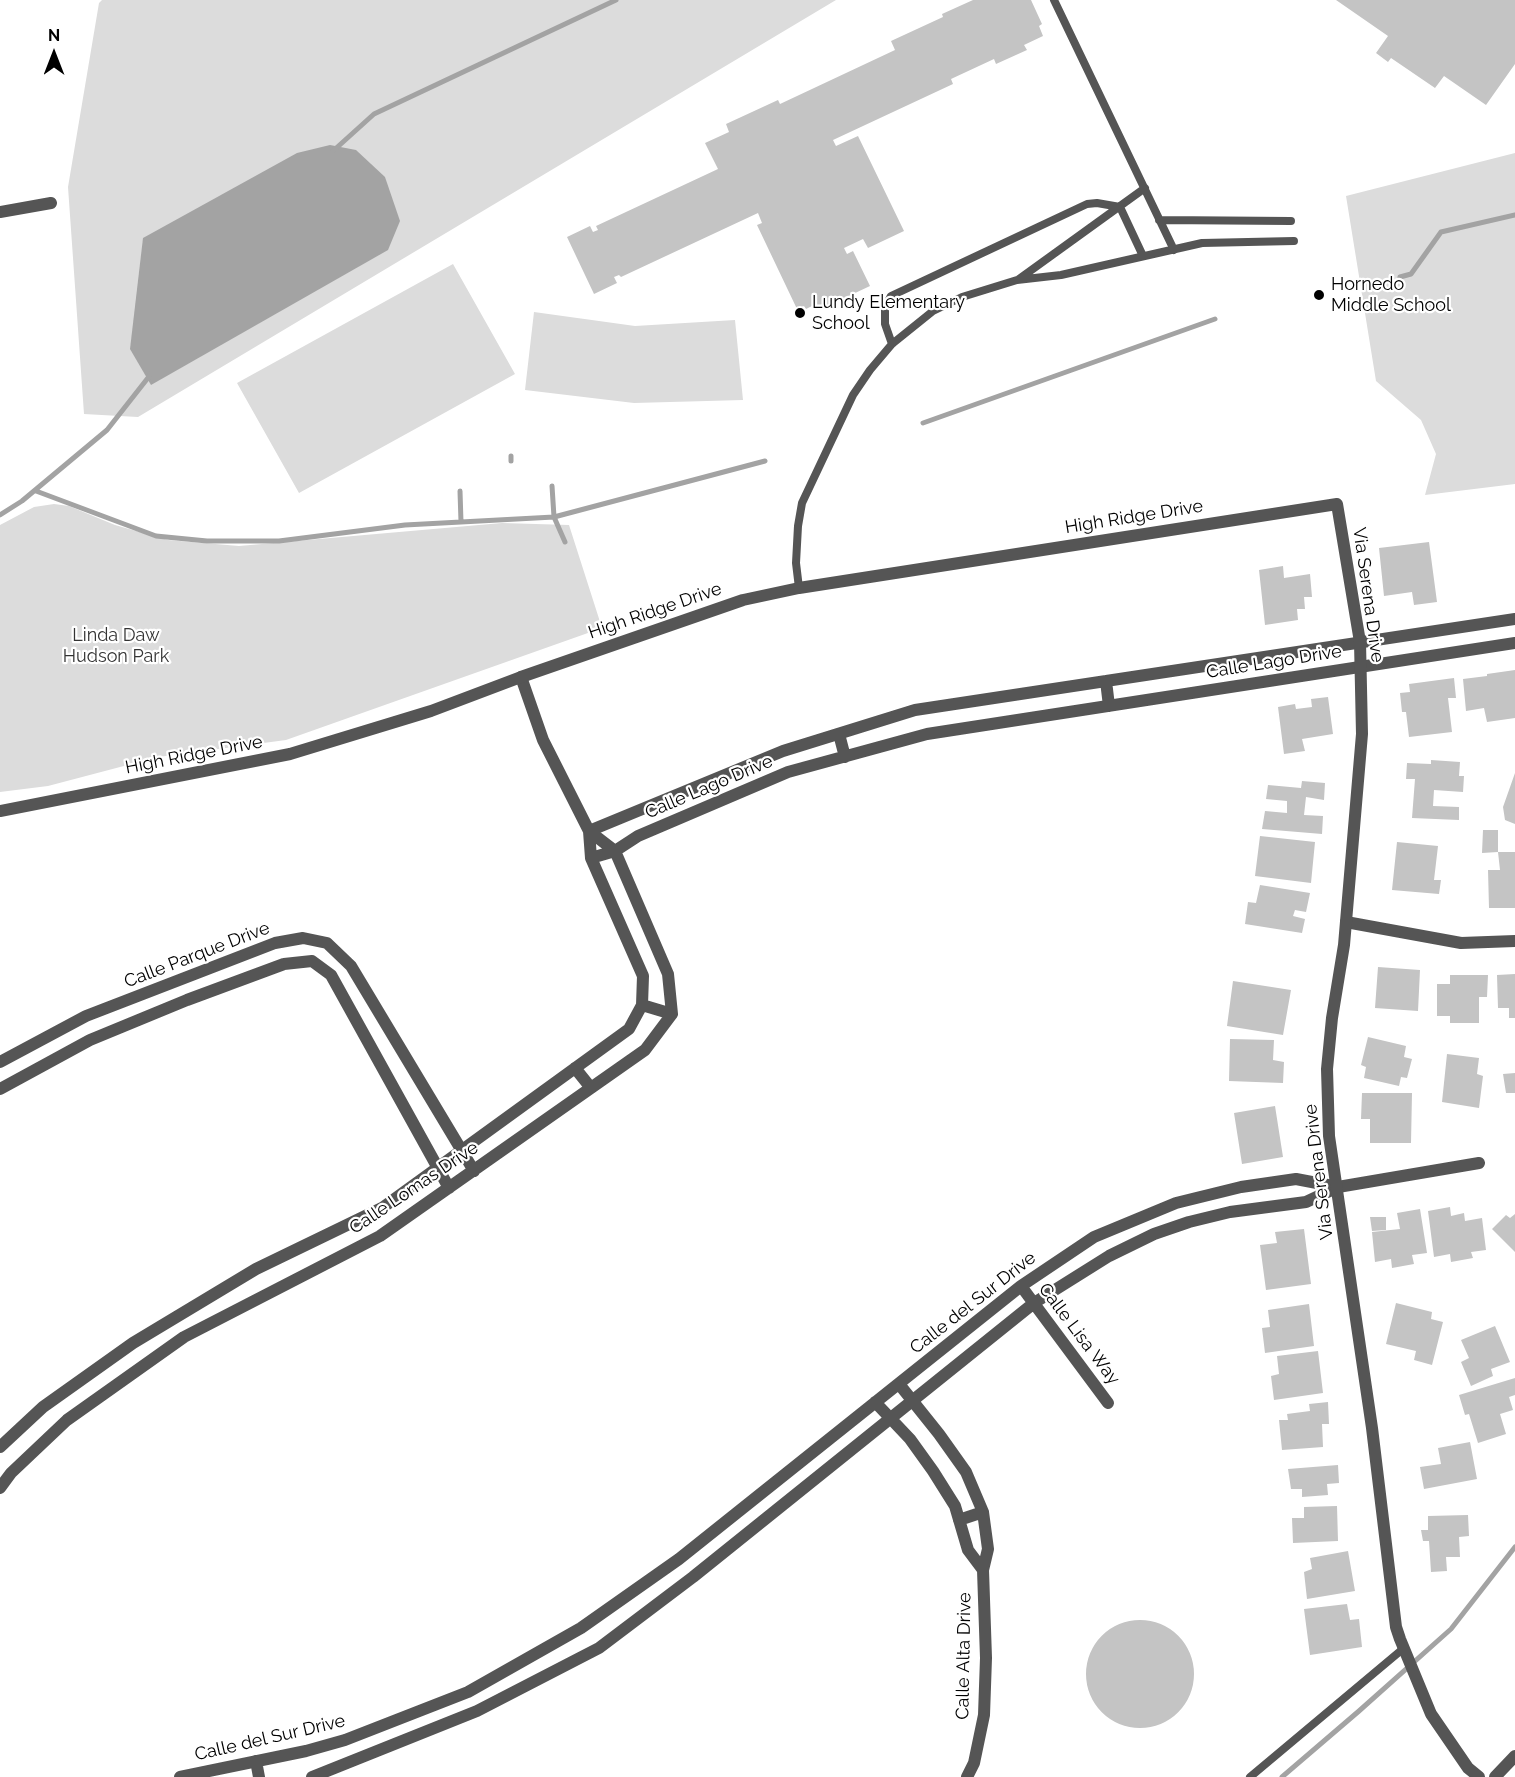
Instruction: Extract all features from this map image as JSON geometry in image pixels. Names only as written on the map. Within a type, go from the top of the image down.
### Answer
[{"type":"street","points":[[0,212],[51,203]]},
{"type":"street","name":"High Ridge Drive","points":[[0,811],[290,754],[431,711],[521,677],[743,600],[799,588],[1337,504]]},
{"type":"street","name":"Via Serena Drive","points":[[1337,504],[1360,642],[1362,734],[1344,945],[1332,1018],[1327,1069],[1329,1136],[1372,1428],[1396,1627],[1431,1714],[1468,1768],[1479,1777]]},
{"type":"street","name":"Calle Lago Drive","points":[[589,831],[783,752],[915,710],[1515,619]]},
{"type":"street","name":"Calle Lago Drive","points":[[591,858],[615,851],[638,836],[788,772],[927,734],[1515,643]]},
{"type":"street","name":"Calle Lomas Drive","points":[[0,1447],[43,1407],[133,1343],[256,1269],[382,1208],[630,1029],[642,1005],[643,976],[591,858],[589,831],[543,740],[521,677]]},
{"type":"street","points":[[1106,681],[1109,706]]},
{"type":"street","points":[[839,734],[845,757]]},
{"type":"street","name":"Calle Lomas Drive","points":[[0,1488],[11,1473],[68,1420],[184,1337],[380,1236],[645,1050],[672,1014],[668,974],[615,851],[589,831]]},
{"type":"street","points":[[1346,922],[1461,943],[1515,941]]},
{"type":"street","name":"Calle Parque Drive","points":[[0,1062],[86,1016],[275,943],[303,938],[315,940]]},
{"type":"street","points":[[312,961],[315,940],[327,943],[351,966],[474,1171]]},
{"type":"street","points":[[0,1089],[90,1040],[165,1009],[284,964],[312,961],[331,975],[448,1188]]},
{"type":"street","points":[[642,1005],[672,1014]]},
{"type":"street","points":[[575,1068],[591,1088]]},
{"type":"street","name":"Calle del Sur Drive","points":[[312,1777],[477,1712],[599,1648],[693,1577],[1034,1303],[1100,1261],[1154,1234],[1189,1222],[1230,1212],[1306,1202],[1338,1187],[1479,1163]]},
{"type":"street","name":"Calle del Sur Drive","points":[[180,1777],[306,1751],[345,1740],[468,1692],[581,1628],[679,1558],[1021,1286],[1094,1237],[1176,1203],[1240,1187],[1296,1179],[1338,1187]]},
{"type":"street","name":"Calle Lisa Way","points":[[1021,1286],[1108,1403]]},
{"type":"street","points":[[176,1317],[184,1337]]},
{"type":"street","name":"Calle Alta Drive","points":[[899,1384],[966,1472],[983,1512],[988,1549],[982,1570],[986,1658],[984,1715],[974,1763],[967,1777]]},
{"type":"street","name":"Calle Alta Drive","points":[[875,1402],[910,1439],[933,1471],[955,1506],[968,1550],[982,1570]]},
{"type":"street","points":[[959,1520],[983,1512]]},
{"type":"street","points":[[679,1558],[693,1577]]},
{"type":"street","points":[[468,1692],[477,1712]]},
{"type":"street","points":[[1495,1777],[1515,1756]]},
{"type":"street","points":[[256,1761],[259,1777]]},
{"type":"lane","points":[[1056,1],[1174,250]]},
{"type":"lane","points":[[1017,280],[1145,188]]},
{"type":"lane","points":[[892,344],[885,324],[885,308],[891,296],[1087,204],[1097,203],[1120,207]]},
{"type":"lane","points":[[1120,207],[1143,256]]},
{"type":"lane","points":[[1160,219],[1291,221]]},
{"type":"lane","points":[[799,588],[796,563],[802,503],[853,395],[892,344],[933,311],[962,297],[1017,280],[1061,275],[1202,243],[1294,241]]},
{"type":"lane","points":[[1250,1777],[1402,1644]]},
{"type":"green space","points":[[102,0],[836,0],[138,417],[84,414],[68,187],[99,3]]},
{"type":"green space","points":[[1515,153],[1515,484],[1425,495],[1436,454],[1421,420],[1376,381],[1346,196]]},
{"type":"green space","points":[[453,264],[515,374],[299,493],[237,383]]},
{"type":"green space","points":[[534,312],[635,326],[735,320],[743,400],[634,403],[525,390]]},
{"type":"green space","name":"Linda Daw Hudson Park","points":[[54,504],[69,506],[115,525],[168,540],[239,546],[502,523],[569,525],[602,628],[286,740],[158,757],[48,786],[0,792],[0,525],[34,507]]},
{"type":"shaded area","points":[[330,145],[356,150],[385,177],[400,221],[388,250],[151,385],[130,349],[143,238],[297,153]]},
{"type":"building","points":[[973,0],[1031,0],[1042,24],[1039,26],[1043,36],[1024,45],[1027,50],[996,64],[994,59],[951,79],[953,84],[833,140],[836,146],[858,136],[904,231],[868,248],[863,239],[844,248],[847,254],[853,251],[870,286],[819,310],[816,304],[806,309],[804,306],[797,309],[757,225],[762,223],[758,213],[621,277],[619,275],[614,277],[617,283],[594,294],[567,237],[590,226],[593,232],[598,230],[596,226],[718,169],[705,143],[729,132],[726,124],[778,100],[780,104],[895,50],[891,41]]},
{"type":"building","points":[[1336,0],[1515,0],[1515,64],[1486,105],[1444,76],[1435,88],[1391,58],[1388,62],[1376,53],[1388,36]]},
{"type":"building","points":[[1429,542],[1437,602],[1414,605],[1412,592],[1384,596],[1379,548]]},
{"type":"building","points":[[1283,566],[1284,578],[1310,574],[1312,597],[1304,597],[1305,609],[1297,609],[1298,620],[1265,625],[1259,570]]},
{"type":"building","points":[[1515,670],[1515,718],[1487,722],[1484,708],[1466,711],[1463,679]]},
{"type":"building","points":[[1454,678],[1456,698],[1448,698],[1452,732],[1409,737],[1406,712],[1402,712],[1400,693],[1410,692],[1409,684]]},
{"type":"building","points":[[1328,697],[1333,734],[1302,739],[1305,751],[1284,754],[1278,707],[1295,704],[1296,709],[1312,707],[1311,699]]},
{"type":"building","points":[[1431,760],[1460,762],[1459,776],[1464,776],[1463,792],[1434,790],[1433,806],[1459,807],[1459,820],[1412,818],[1415,779],[1406,779],[1407,763],[1431,764]]},
{"type":"building","points":[[1515,773],[1515,824],[1505,820],[1503,807]]},
{"type":"building","points":[[1302,781],[1325,783],[1324,800],[1306,797],[1304,815],[1323,816],[1322,834],[1262,829],[1265,811],[1287,813],[1287,801],[1266,799],[1268,785],[1301,788]]},
{"type":"building","points":[[1483,830],[1498,830],[1498,852],[1482,853]]},
{"type":"building","points":[[1260,836],[1315,842],[1311,883],[1255,876]]},
{"type":"building","points":[[1397,842],[1438,846],[1434,880],[1441,880],[1439,894],[1392,890]]},
{"type":"building","points":[[1498,852],[1515,852],[1515,908],[1489,908],[1488,870],[1500,870]]},
{"type":"building","points":[[1260,885],[1310,893],[1306,912],[1295,910],[1293,916],[1305,919],[1302,933],[1245,924],[1248,902],[1256,903]]},
{"type":"building","points":[[1378,967],[1420,970],[1418,1011],[1375,1008]]},
{"type":"building","points":[[1515,974],[1515,1018],[1509,1018],[1509,1008],[1498,1008],[1497,975]]},
{"type":"building","points":[[1450,975],[1488,975],[1487,997],[1479,997],[1479,1023],[1450,1023],[1450,1016],[1437,1016],[1437,984],[1450,984]]},
{"type":"building","points":[[1233,981],[1291,990],[1283,1035],[1227,1026]]},
{"type":"building","points":[[1368,1037],[1406,1046],[1404,1057],[1412,1059],[1407,1078],[1401,1077],[1399,1086],[1364,1078],[1366,1067],[1361,1065]]},
{"type":"building","points":[[1230,1039],[1274,1040],[1273,1060],[1284,1062],[1283,1083],[1229,1081]]},
{"type":"building","points":[[1447,1054],[1479,1058],[1477,1074],[1483,1076],[1479,1108],[1442,1102]]},
{"type":"building","points":[[1515,1073],[1515,1093],[1506,1093],[1503,1074]]},
{"type":"building","points":[[1362,1093],[1412,1093],[1411,1143],[1370,1143],[1370,1119],[1361,1119]]},
{"type":"building","points":[[1275,1106],[1283,1157],[1242,1164],[1234,1113]]},
{"type":"building","points":[[1450,1207],[1451,1216],[1464,1213],[1465,1221],[1482,1218],[1486,1250],[1471,1252],[1473,1258],[1451,1262],[1450,1254],[1434,1257],[1428,1211]]},
{"type":"building","points":[[1420,1209],[1427,1253],[1412,1255],[1414,1264],[1392,1268],[1391,1259],[1375,1262],[1372,1232],[1400,1229],[1397,1213]]},
{"type":"building","points":[[1515,1214],[1515,1252],[1492,1229],[1506,1215],[1510,1218]]},
{"type":"building","points":[[1370,1217],[1386,1217],[1386,1230],[1372,1231]]},
{"type":"building","points":[[1304,1229],[1311,1284],[1266,1290],[1260,1245],[1277,1243],[1275,1232]]},
{"type":"building","points":[[1396,1303],[1432,1312],[1431,1319],[1443,1322],[1432,1365],[1414,1360],[1416,1351],[1386,1344]]},
{"type":"building","points":[[1309,1304],[1314,1346],[1265,1353],[1262,1328],[1270,1327],[1268,1310]]},
{"type":"building","points":[[1495,1326],[1510,1362],[1491,1369],[1493,1376],[1471,1386],[1461,1362],[1469,1358],[1461,1340]]},
{"type":"building","points":[[1318,1351],[1323,1393],[1274,1400],[1271,1376],[1279,1374],[1277,1356]]},
{"type":"building","points":[[1515,1378],[1515,1395],[1509,1397],[1513,1410],[1500,1414],[1506,1434],[1478,1443],[1469,1414],[1465,1415],[1459,1395]]},
{"type":"building","points":[[1328,1402],[1329,1424],[1322,1424],[1323,1447],[1282,1450],[1279,1420],[1288,1420],[1287,1414],[1310,1411],[1309,1404]]},
{"type":"building","points":[[1470,1442],[1477,1479],[1424,1489],[1420,1467],[1441,1464],[1438,1448]]},
{"type":"building","points":[[1338,1465],[1339,1483],[1327,1484],[1328,1495],[1302,1497],[1302,1489],[1291,1489],[1288,1469]]},
{"type":"building","points":[[1337,1506],[1338,1541],[1293,1543],[1292,1518],[1304,1518],[1304,1507]]},
{"type":"building","points":[[1468,1515],[1469,1536],[1459,1537],[1460,1557],[1446,1557],[1447,1571],[1431,1572],[1429,1541],[1423,1541],[1421,1530],[1428,1530],[1428,1516]]},
{"type":"building","points":[[1348,1551],[1355,1591],[1307,1599],[1304,1572],[1312,1569],[1310,1558]]},
{"type":"building","points":[[1347,1604],[1350,1620],[1359,1619],[1362,1647],[1310,1655],[1304,1609]]},
{"type":"building","points":[[1140,1620],[1161,1624],[1178,1636],[1190,1653],[1194,1674],[1190,1695],[1178,1712],[1161,1724],[1140,1728],[1119,1724],[1102,1712],[1090,1695],[1086,1674],[1090,1653],[1102,1636],[1119,1624]]},
{"type":"waterway","points":[[333,151],[374,114],[616,0]]},
{"type":"waterway","points":[[1400,277],[1411,274],[1441,232],[1515,215]]},
{"type":"waterway","points":[[923,423],[1215,319]]},
{"type":"waterway","points":[[0,515],[22,501],[107,430],[151,374]]},
{"type":"waterway","points":[[511,456],[511,461]]},
{"type":"waterway","points":[[36,491],[156,536],[207,541],[279,541],[405,525],[554,517],[765,461]]},
{"type":"waterway","points":[[552,486],[554,517],[565,542]]},
{"type":"waterway","points":[[460,491],[461,522]]},
{"type":"waterway","points":[[1282,1777],[1451,1629],[1515,1547]]},
{"type":"place","name":"Hornedo Middle School","points":[[1319,295]]},
{"type":"place","name":"Lundy Elementary School","points":[[800,313]]}]
